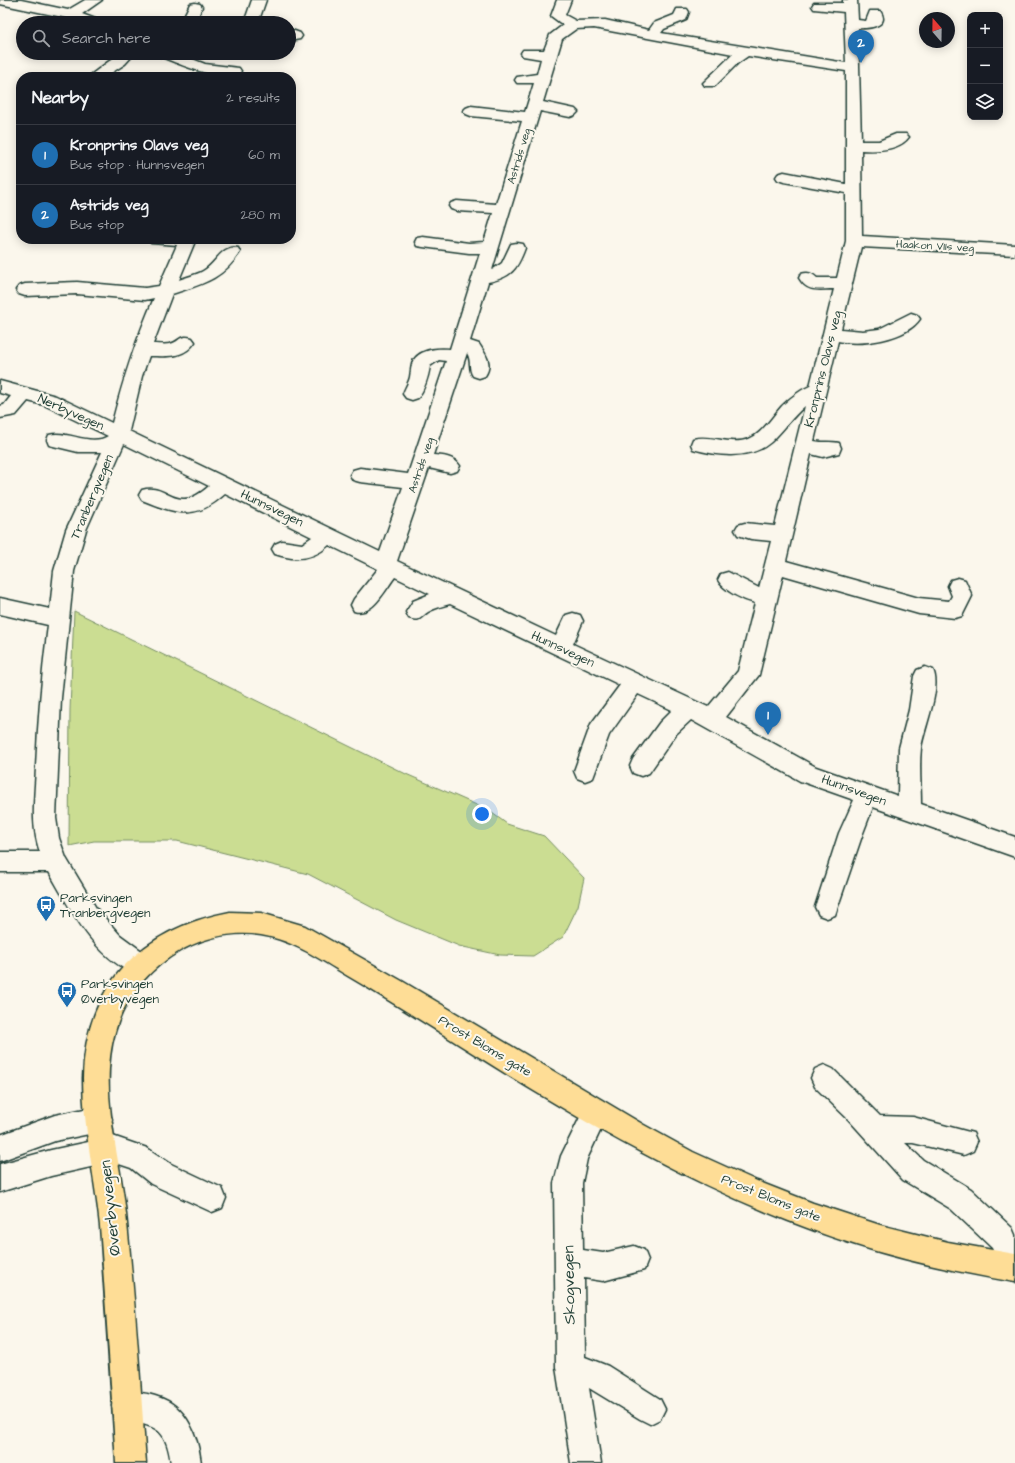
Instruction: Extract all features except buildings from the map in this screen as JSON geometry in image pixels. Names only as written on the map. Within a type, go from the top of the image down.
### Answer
[{"type":"main road","name":"Prost Bloms gate","points":[[141,965],[165,946],[198,929],[234,923],[255,923],[276,926],[296,934],[320,947],[596,1112],[684,1161],[768,1199],[856,1231],[947,1256],[1015,1266]]},
{"type":"main road","name":"Øverbyvegen","points":[[131,1463],[112,1211],[99,1119],[97,1064],[103,1029],[114,1001],[121,988],[141,965]]},
{"type":"street","points":[[70,15],[95,0]]},
{"type":"street","points":[[253,16],[259,0]]},
{"type":"street","points":[[558,16],[564,0]]},
{"type":"street","points":[[3,3],[42,8],[73,16]]},
{"type":"street","points":[[548,6],[548,10],[572,25],[586,24],[617,27],[652,35],[853,68]]},
{"type":"street","points":[[818,6],[851,10],[868,25],[875,22],[875,14]]},
{"type":"street","points":[[193,16],[192,14],[196,7]]},
{"type":"street","points":[[30,16],[29,15],[42,8]]},
{"type":"street","name":"Kronprins Olavs veg","points":[[711,719],[748,675],[854,241],[853,68],[851,10]]},
{"type":"street","points":[[652,35],[659,26],[681,17],[682,12]]},
{"type":"street","name":"Astrids veg","points":[[361,605],[389,566],[422,461],[424,434],[459,350],[555,38],[563,30],[572,25]]},
{"type":"street","points":[[710,83],[733,60],[746,51]]},
{"type":"street","points":[[528,53],[550,55]]},
{"type":"street","points":[[103,72],[121,60]]},
{"type":"street","points":[[183,60],[204,68],[235,69]]},
{"type":"street","points":[[522,80],[542,78]]},
{"type":"street","points":[[471,111],[570,112]]},
{"type":"street","points":[[854,145],[880,146],[894,143],[901,137]]},
{"type":"street","points":[[516,163],[533,165]]},
{"type":"street","points":[[784,177],[854,190]]},
{"type":"street","points":[[457,206],[502,209]]},
{"type":"street","name":"Haakon VIIs veg","points":[[854,241],[1015,250]]},
{"type":"street","points":[[423,242],[470,248],[490,247]]},
{"type":"street","name":"Tranbergvegen","points":[[56,862],[47,838],[45,818],[50,698],[64,571],[76,530],[117,438],[151,324],[186,244]]},
{"type":"street","points":[[481,278],[499,275],[510,267],[517,248]]},
{"type":"street","points":[[26,290],[77,288],[145,294],[165,291],[209,275],[221,265],[232,252]]},
{"type":"street","points":[[807,278],[812,284],[844,284]]},
{"type":"street","points":[[831,333],[848,338],[867,338],[885,334],[912,319]]},
{"type":"street","points":[[142,350],[176,350],[186,342]]},
{"type":"street","points":[[412,394],[419,378],[421,363],[436,354],[472,348],[480,360],[478,372]]},
{"type":"street","name":"Nerbyvegen","points":[[0,387],[50,400],[117,438]]},
{"type":"street","points":[[700,444],[732,449],[752,445],[764,438],[795,404],[807,394],[817,390]]},
{"type":"street","points":[[0,412],[10,410],[24,393]]},
{"type":"street","points":[[56,440],[73,445],[92,447],[117,438]]},
{"type":"street","name":"Hunnsvegen","points":[[117,438],[223,484],[389,566],[689,708],[808,774],[1015,847]]},
{"type":"street","points":[[803,445],[823,450],[832,448]]},
{"type":"street","points":[[422,461],[444,463],[450,466]]},
{"type":"street","points":[[360,475],[415,482]]},
{"type":"street","points":[[149,495],[172,505],[195,507],[206,500],[223,484]]},
{"type":"street","points":[[745,530],[751,532],[782,534]]},
{"type":"street","points":[[282,549],[293,552],[312,549],[326,535]]},
{"type":"street","points":[[774,565],[919,606],[955,610],[962,596],[958,586]]},
{"type":"street","points":[[728,580],[750,594],[767,597]]},
{"type":"street","points":[[416,612],[420,606],[450,595]]},
{"type":"street","points":[[0,606],[59,619]]},
{"type":"street","points":[[560,647],[573,621]]},
{"type":"street","points":[[909,810],[910,748],[920,710],[925,676]]},
{"type":"street","points":[[585,771],[599,731],[634,682]]},
{"type":"street","points":[[641,766],[668,728],[689,708]]},
{"type":"street","points":[[827,907],[851,834],[867,795]]},
{"type":"street","points":[[0,862],[56,862],[87,916],[111,944],[141,965]]},
{"type":"street","points":[[824,1078],[913,1170],[961,1199],[1002,1238],[1015,1266]]},
{"type":"street","name":"Skogvegen","points":[[586,1463],[571,1368],[568,1262],[568,1183],[574,1156],[596,1112]]},
{"type":"street","points":[[0,1148],[55,1128],[99,1119]]},
{"type":"street","points":[[874,1129],[913,1130],[964,1142]]},
{"type":"street","points":[[0,1178],[104,1149],[138,1156],[162,1174],[212,1198]]},
{"type":"street","points":[[568,1262],[603,1267],[634,1260]]},
{"type":"street","points":[[571,1368],[598,1376],[650,1409]]},
{"type":"street","points":[[127,1406],[157,1411],[176,1427],[184,1447],[186,1463]]},
{"type":"green space","points":[[74,611],[406,774],[488,810],[507,824],[544,836],[584,878],[578,906],[563,937],[533,956],[500,955],[459,946],[396,920],[308,874],[177,841],[94,841],[69,846],[70,710]]},
{"type":"place","name":"Astrids veg","points":[[861,63]]},
{"type":"place","name":"Kronprins Olavs veg","points":[[768,735]]},
{"type":"place","name":"Parksvingen Tranbergvegen","points":[[46,922]]},
{"type":"place","name":"Parksvingen Øverbyvegen","points":[[67,1008]]}]
